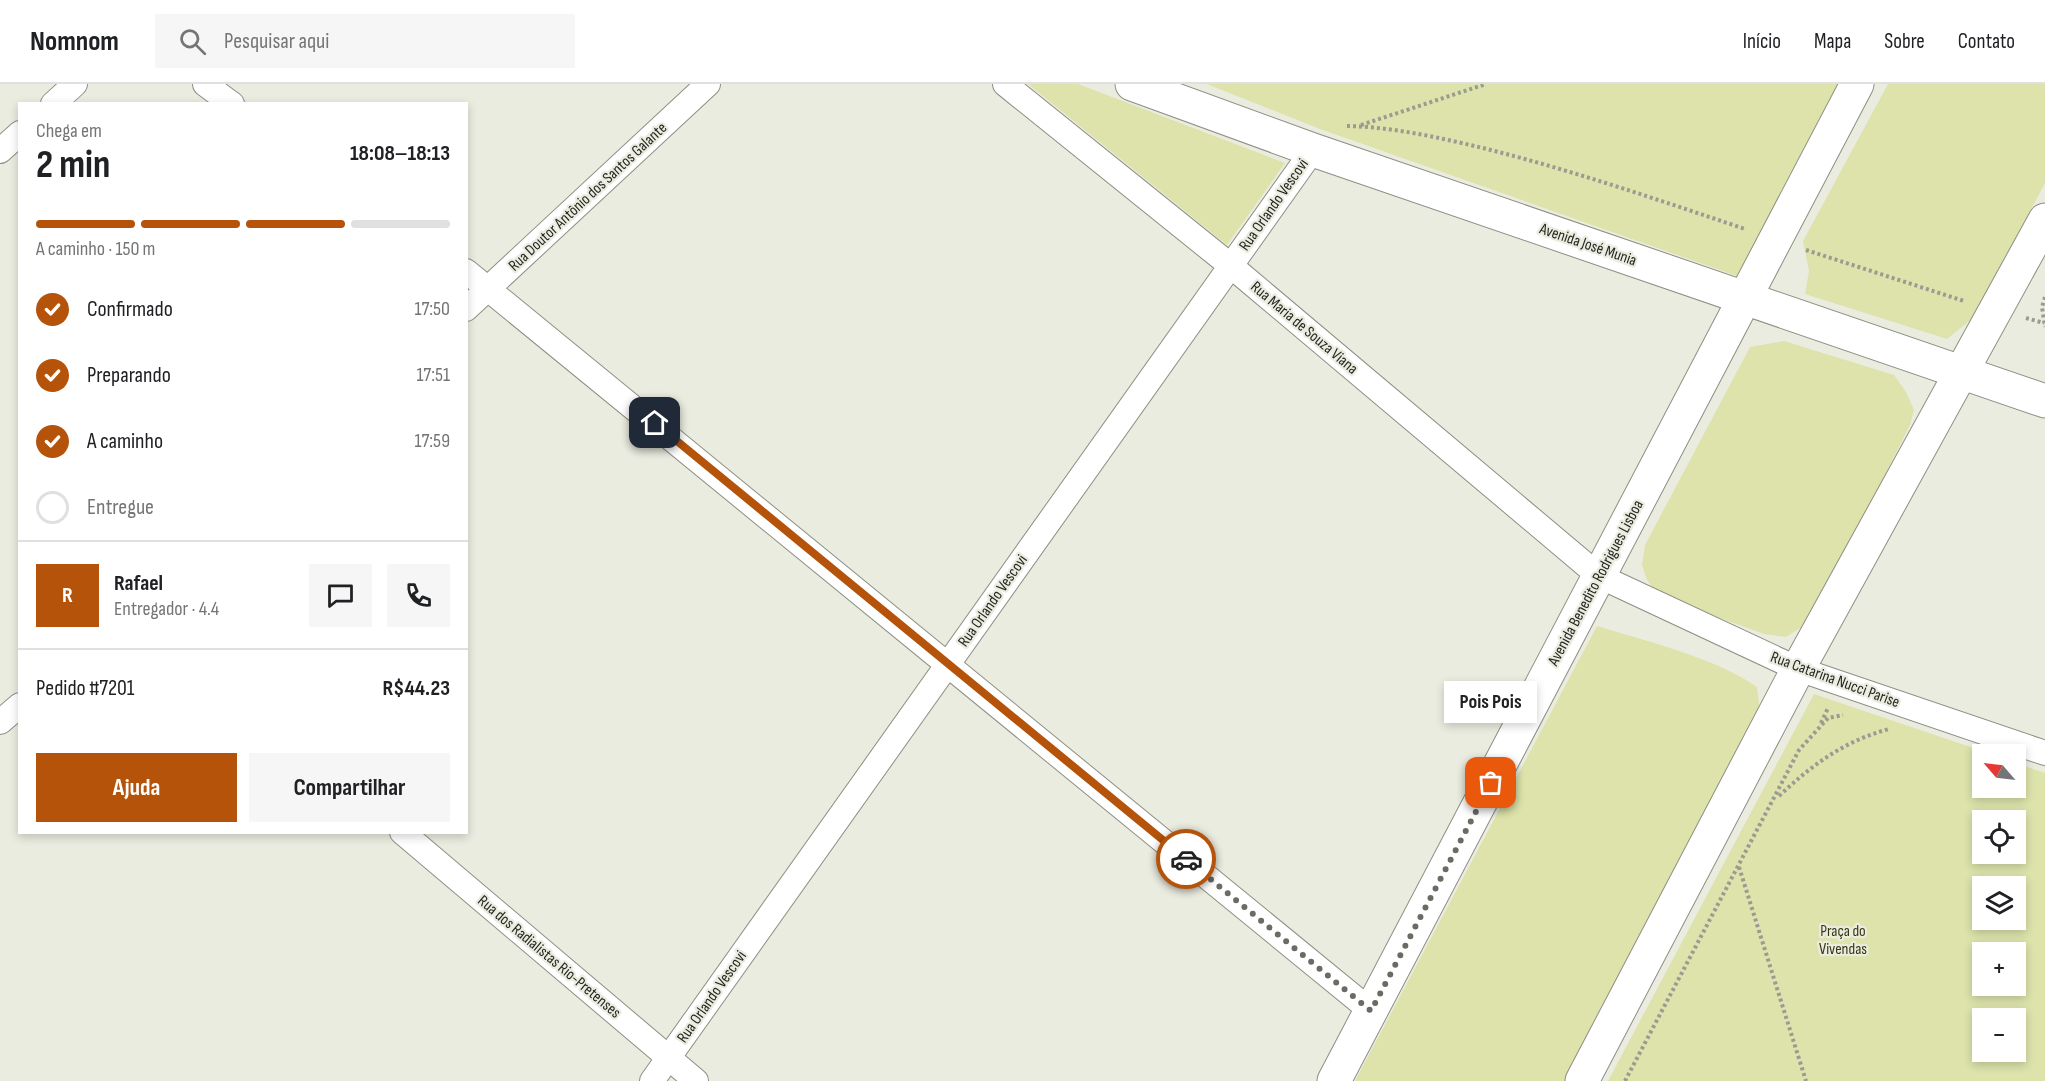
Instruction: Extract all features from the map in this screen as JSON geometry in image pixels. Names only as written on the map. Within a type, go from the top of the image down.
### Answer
[{"type":"main road","name":"Avenida José Munia","points":[[1132,84],[1313,150],[2045,401]]},
{"type":"main road","name":"Avenida Benedito Rodrigues Lisboa","points":[[1334,1081],[1857,84]]},
{"type":"main road","points":[[1582,1081],[1798,669],[2045,220]]},
{"type":"street","points":[[55,102],[75,84]]},
{"type":"street","points":[[205,84],[229,102]]},
{"type":"street","name":"Rua Doutor Antônio dos Santos Galante","points":[[468,307],[708,84]]},
{"type":"street","name":"Rua Maria de Souza Viana","points":[[1005,84],[1231,266],[1599,576]]},
{"type":"street","points":[[0,151],[18,136]]},
{"type":"street","name":"Rua Orlando Vescovi","points":[[652,1081],[1313,150]]},
{"type":"street","points":[[468,272],[949,663],[1371,1011]]},
{"type":"street","name":"Rua Catarina Nucci Parise","points":[[1599,576],[1798,669],[2045,753]]},
{"type":"street","points":[[0,722],[18,707]]},
{"type":"street","name":"Rua dos Radialistas Rio-Pretenses","points":[[404,834],[696,1081]]},
{"type":"path","points":[[1358,126],[1486,84]]},
{"type":"path","points":[[1337,125],[1452,140],[1559,167],[1775,240],[2044,325],[2042,307],[2045,297]]},
{"type":"path","points":[[1625,1081],[1809,736],[1828,718],[1849,715]]},
{"type":"path","points":[[1879,726],[1900,733]]},
{"type":"path","points":[[1776,798],[1801,774],[1838,748],[1865,736],[1889,729]]},
{"type":"path","points":[[1739,867],[1806,1081]]},
{"type":"green space","points":[[1028,84],[1078,84],[1285,163],[1227,245]]},
{"type":"green space","points":[[1207,84],[1839,84],[1737,276],[1320,129]]},
{"type":"green space","points":[[1888,84],[2045,84],[2045,183],[1973,318],[1947,339],[1805,294],[1809,271],[1803,241]]},
{"type":"green space","points":[[1784,341],[1894,375],[1906,392],[1914,410],[1910,425],[1811,621],[1786,637],[1764,634],[1659,596],[1647,580],[1642,565],[1645,545],[1750,347]]},
{"type":"green space","points":[[1597,626],[1680,651],[1722,667],[1740,677],[1757,687],[1761,722],[1569,1081],[1355,1081]]},
{"type":"green space","name":"Praça do Vivendas","points":[[1814,694],[1972,748],[1972,798],[2026,798],[2026,766],[2045,773],[2045,1081],[1608,1081]]},
{"type":"way so far","points":[[1186,859],[1371,1011],[1491,783]]},
{"type":"place","name":"Pois Pois","points":[[1491,783]]},
{"type":"route","points":[[655,423],[1186,859]]}]
